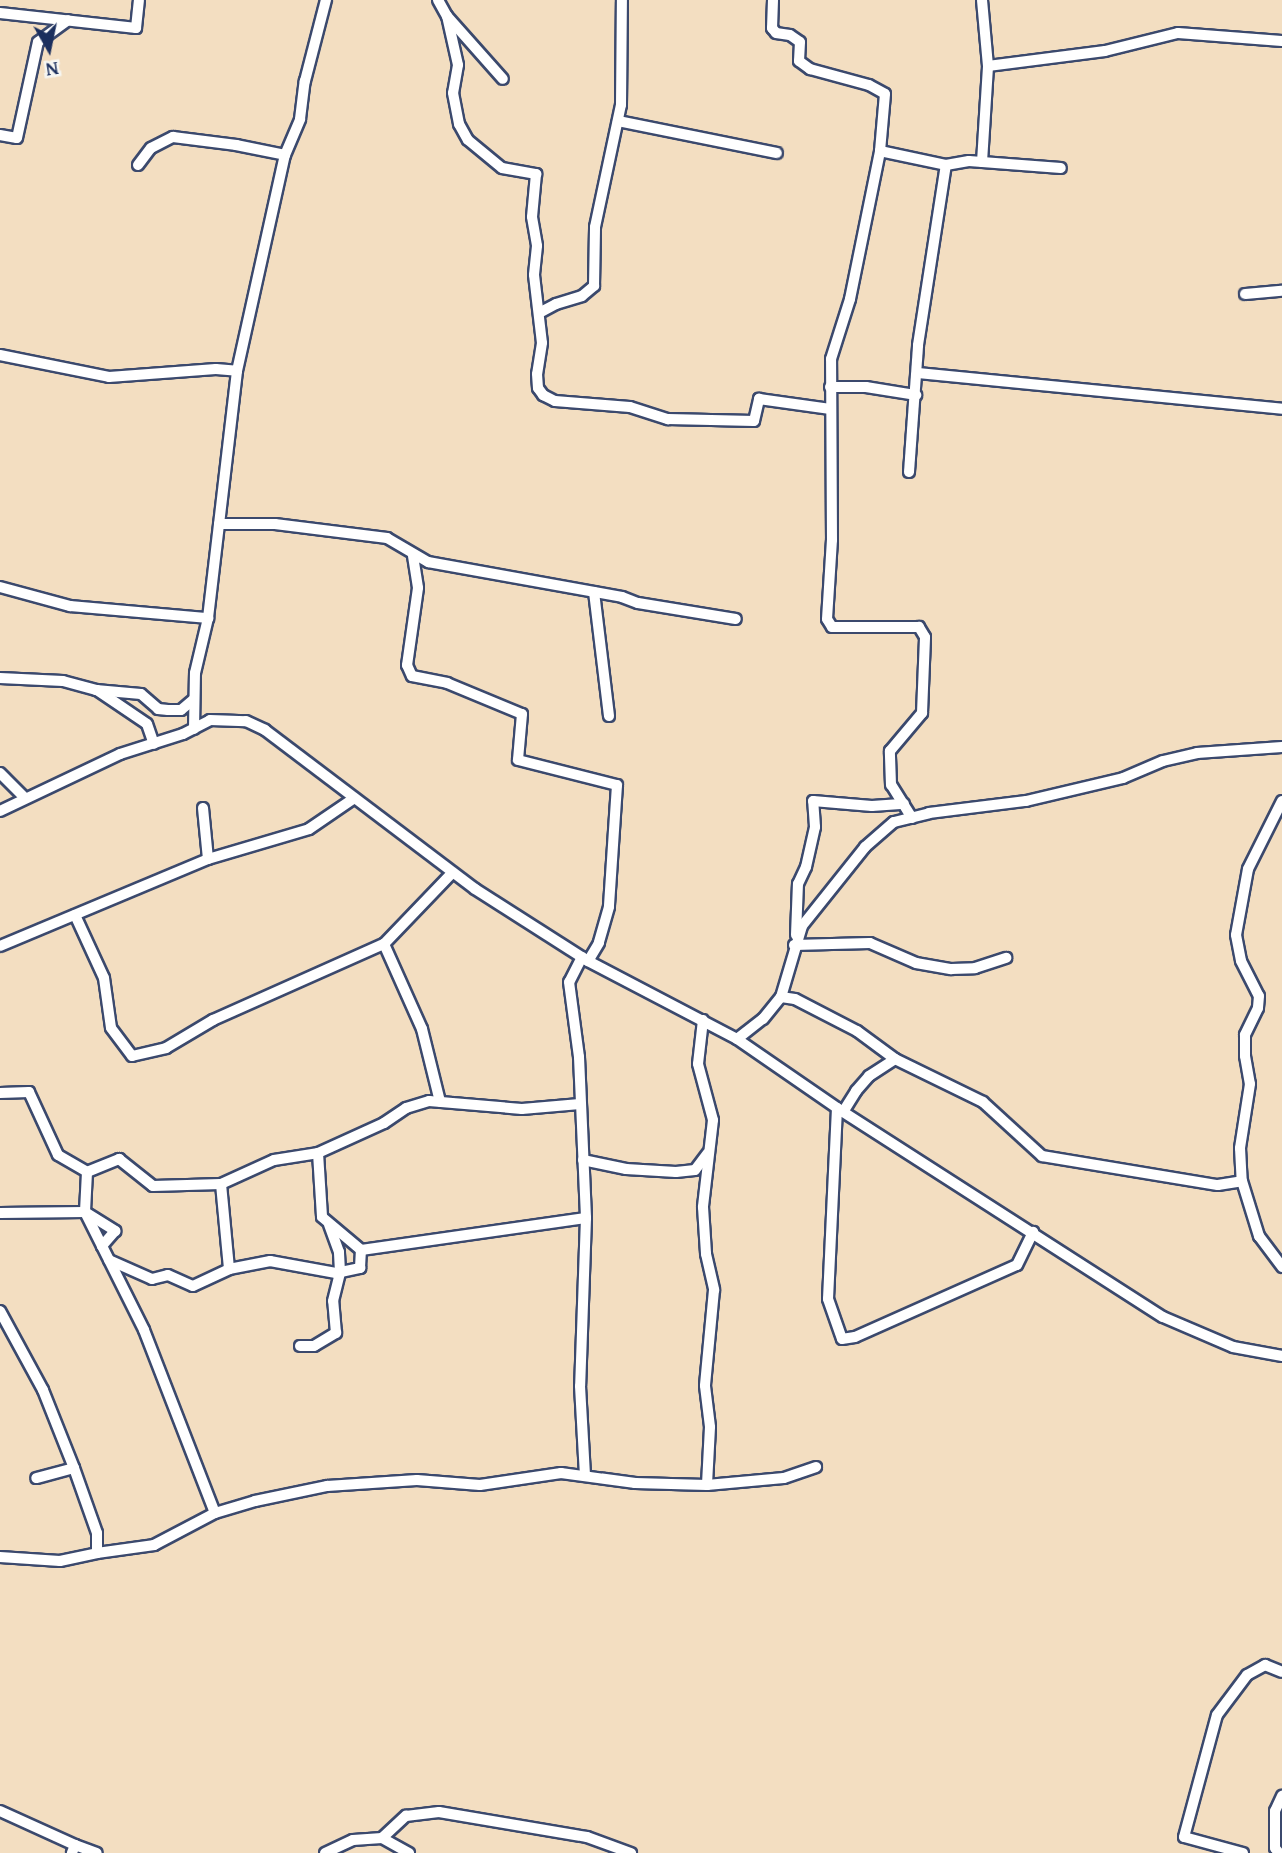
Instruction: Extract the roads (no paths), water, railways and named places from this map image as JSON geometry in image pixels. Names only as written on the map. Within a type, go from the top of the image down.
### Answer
[{"type":"street","points":[[0,13],[136,28],[139,0]]},
{"type":"street","points":[[194,729],[195,673],[208,618],[237,371],[285,155],[300,119],[305,81],[326,0]]},
{"type":"street","points":[[438,0],[447,16],[503,79]]},
{"type":"street","points":[[539,313],[556,304],[582,296],[594,286],[595,226],[618,121],[622,0]]},
{"type":"street","points":[[773,0],[772,28],[776,33],[790,34],[800,41],[799,61],[810,69],[879,88],[886,94],[880,151],[850,299],[831,359],[832,540],[827,619],[832,627],[919,627],[925,637],[922,713],[890,751],[891,785],[912,818]]},
{"type":"street","points":[[982,0],[988,65],[982,162]]},
{"type":"street","points":[[447,16],[459,72],[453,93],[454,103],[459,124],[468,140],[502,168],[536,174],[532,217],[537,246],[534,275],[542,343],[538,388],[543,395],[555,401],[630,407],[668,419],[754,421],[759,399],[830,409]]},
{"type":"street","points":[[0,135],[17,138],[38,42],[68,20]]},
{"type":"street","points":[[988,65],[1115,50],[1178,33],[1282,41]]},
{"type":"street","points":[[618,121],[777,153]]},
{"type":"street","points":[[138,165],[151,148],[173,137],[285,155]]},
{"type":"street","points":[[880,151],[946,165],[982,162],[1061,168]]},
{"type":"street","points":[[909,472],[918,345],[946,165]]},
{"type":"street","points":[[1245,294],[1282,292]]},
{"type":"street","points":[[0,355],[109,377],[216,369],[237,371]]},
{"type":"street","points":[[918,373],[1282,410]]},
{"type":"street","points":[[830,387],[866,387],[916,395]]},
{"type":"street","points":[[219,524],[275,524],[387,538],[413,556],[428,562],[594,592],[638,603],[736,619]]},
{"type":"street","points":[[413,556],[418,588],[407,665],[412,676],[447,683],[522,714],[518,760],[617,785],[609,907],[599,943],[569,982],[579,1058],[586,1218],[580,1386],[585,1475]]},
{"type":"street","points":[[0,587],[70,606],[208,618]]},
{"type":"street","points":[[594,592],[609,716]]},
{"type":"street","points":[[0,678],[63,681],[96,690],[141,694],[158,709],[181,710],[194,699]]},
{"type":"street","points":[[96,690],[147,724],[153,744]]},
{"type":"street","points":[[0,811],[120,754],[194,729],[210,720],[224,719],[255,725],[452,873],[585,959],[737,1039],[840,1110],[1163,1317],[1233,1347],[1282,1356]]},
{"type":"street","points":[[795,940],[873,838],[894,822],[1026,801],[1099,784],[1197,753],[1282,747]]},
{"type":"street","points":[[0,774],[25,798]]},
{"type":"street","points":[[876,806],[891,785]]},
{"type":"street","points":[[0,946],[208,859],[309,829],[352,799]]},
{"type":"street","points":[[737,1039],[763,1019],[781,997],[795,940],[798,884],[806,867],[814,827],[813,801],[876,806],[904,804]]},
{"type":"street","points":[[1282,801],[1248,869],[1236,934],[1241,961],[1259,996],[1258,1008],[1245,1035],[1245,1056],[1250,1084],[1240,1148],[1242,1181],[1259,1236],[1282,1267]]},
{"type":"street","points":[[203,808],[208,859]]},
{"type":"street","points":[[75,915],[104,978],[111,1028],[132,1056],[166,1048],[213,1020],[384,944],[452,873]]},
{"type":"street","points":[[795,940],[870,943],[916,963],[951,969],[975,968],[1006,958]]},
{"type":"street","points":[[384,944],[422,1029],[440,1101]]},
{"type":"street","points":[[781,997],[795,999],[857,1031],[895,1059],[983,1101],[1042,1156],[1218,1185],[1242,1181]]},
{"type":"street","points":[[702,1020],[698,1064],[713,1120],[703,1207],[706,1254],[713,1290],[705,1386],[710,1427],[707,1485]]},
{"type":"street","points":[[895,1059],[869,1076],[840,1110],[828,1299],[842,1339],[855,1337],[1017,1265],[1033,1232]]},
{"type":"street","points":[[0,1093],[29,1092],[58,1155],[87,1172]]},
{"type":"street","points":[[87,1172],[119,1158],[153,1186],[221,1184],[274,1160],[318,1153],[384,1123],[406,1108],[429,1101],[522,1109],[580,1104]]},
{"type":"street","points":[[583,1160],[626,1169],[676,1172],[695,1170],[709,1151]]},
{"type":"street","points":[[318,1153],[322,1217],[361,1250],[586,1218]]},
{"type":"street","points":[[87,1172],[85,1212],[145,1330],[215,1513]]},
{"type":"street","points":[[221,1184],[229,1269]]},
{"type":"street","points":[[0,1213],[85,1212],[115,1231],[102,1246]]},
{"type":"street","points":[[299,1346],[314,1346],[336,1333],[332,1301],[340,1272],[339,1252],[328,1222]]},
{"type":"street","points":[[109,1260],[152,1279],[168,1275],[193,1286],[229,1269],[270,1261],[340,1272],[360,1268],[361,1250]]},
{"type":"street","points":[[0,1311],[4,1329],[43,1390],[97,1533],[97,1553]]},
{"type":"street","points":[[0,1557],[60,1561],[154,1545],[215,1513],[255,1501],[327,1486],[417,1480],[480,1485],[561,1473],[635,1483],[707,1485],[784,1478],[816,1467]]},
{"type":"street","points":[[36,1478],[74,1468]]},
{"type":"street","points":[[1243,1853],[1184,1837],[1217,1715],[1247,1675],[1265,1665],[1282,1672]]},
{"type":"street","points":[[1279,1853],[1275,1849],[1275,1811],[1282,1796]]},
{"type":"street","points":[[0,1811],[74,1849],[97,1853]]},
{"type":"street","points":[[382,1838],[406,1816],[439,1812],[587,1837],[631,1853]]},
{"type":"street","points":[[325,1853],[353,1840],[382,1838],[409,1853]]}]
